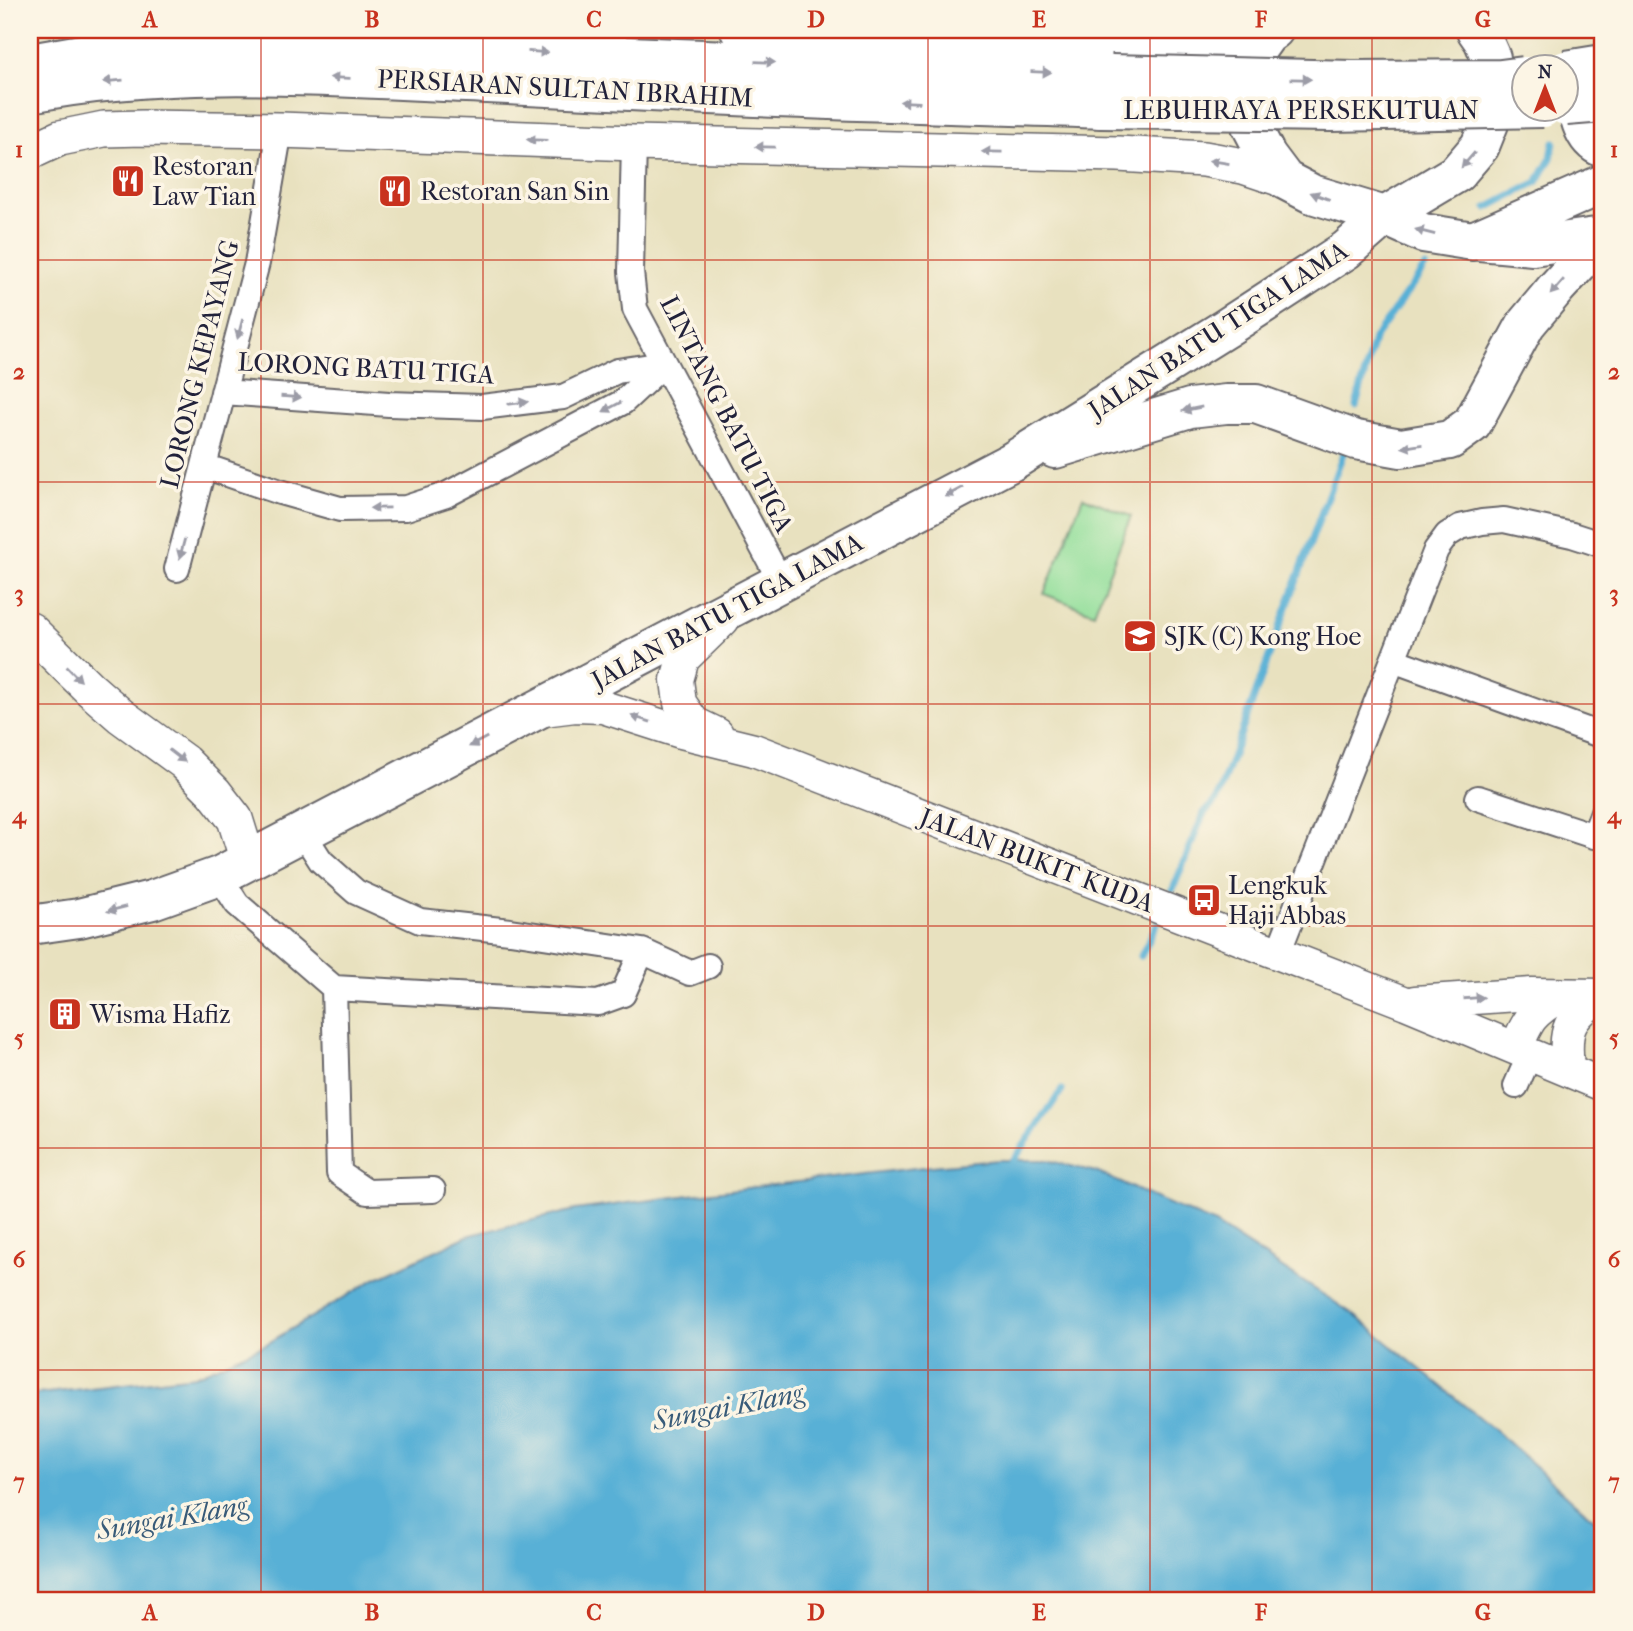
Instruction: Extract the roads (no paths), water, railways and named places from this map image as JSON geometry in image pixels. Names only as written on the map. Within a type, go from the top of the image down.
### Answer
[{"type":"highway","name":"JALAN BATU TIGA LAMA","points":[[30,925],[79,918],[152,900],[233,869],[1011,462],[1226,328],[1346,250],[1385,216],[1457,173],[1480,146],[1496,98],[1490,58],[1476,30]]},
{"type":"highway","points":[[1271,32],[1252,56],[1244,80],[1246,116],[1267,156],[1285,180],[1312,194],[1385,216],[1423,233],[1533,246],[1603,236]]},
{"type":"highway","name":"PERSIARAN SULTAN IBRAHIM","points":[[30,63],[110,49],[176,44],[466,49],[677,58],[1106,92]]},
{"type":"highway","points":[[1603,58],[1594,62],[1579,87],[1577,106],[1585,134],[1603,148]]},
{"type":"highway","points":[[1580,68],[1603,64]]},
{"type":"highway","name":"PERSIARAN SULTAN IBRAHIM","points":[[30,93],[68,85],[237,76],[316,77],[706,95],[1106,92]]},
{"type":"highway","name":"LEBUHRAYA PERSEKUTUAN","points":[[1106,92],[1353,80],[1510,78]]},
{"type":"highway","name":"LEBUHRAYA PERSEKUTUAN","points":[[1106,92],[1330,112],[1510,109]]},
{"type":"highway","points":[[1580,105],[1603,103]]},
{"type":"highway","points":[[1473,241],[1603,184]]},
{"type":"highway","points":[[1011,462],[1190,408],[1226,404],[1256,404],[1356,440],[1401,448],[1450,439],[1472,424],[1527,324],[1556,287],[1603,236]]},
{"type":"main road","points":[[738,30],[989,46],[1209,48],[1271,32]]},
{"type":"main road","points":[[1075,46],[1164,61],[1184,69],[1190,79],[1188,116],[1177,130],[1161,139],[1118,154]]},
{"type":"main road","points":[[30,152],[60,138],[104,129],[281,130],[634,144],[1118,154],[1203,159],[1243,166],[1285,180]]},
{"type":"main road","points":[[30,630],[90,689],[121,716],[184,762],[214,792],[235,820],[233,869]]},
{"type":"street","name":"LORONG KEPAYANG","points":[[177,569],[257,263],[281,130]]},
{"type":"street","name":"LINTANG BATU TIGA","points":[[634,144],[631,272],[635,309],[781,582]]},
{"type":"street","name":"LORONG BATU TIGA","points":[[223,392],[389,404],[482,407],[564,397],[617,371],[664,364]]},
{"type":"street","points":[[204,466],[340,509],[406,508],[446,495],[622,402],[664,364]]},
{"type":"street","points":[[1278,953],[1436,550],[1447,535],[1460,527],[1504,520],[1572,535],[1603,545]]},
{"type":"street","points":[[736,607],[683,659],[677,680],[680,703],[694,723],[754,750]]},
{"type":"street","points":[[1393,660],[1603,736]]},
{"type":"street","name":"JALAN BUKIT KUDA","points":[[538,710],[575,706],[603,707],[681,732],[754,750],[1406,1003],[1603,1085]]},
{"type":"street","points":[[1478,798],[1594,836],[1603,812]]},
{"type":"street","points":[[303,833],[321,861],[356,892],[420,921],[510,931],[642,951],[690,973],[708,966]]},
{"type":"street","points":[[233,869],[237,904],[334,988],[598,1003],[623,994],[642,951]]},
{"type":"street","points":[[334,988],[339,1173],[367,1192],[433,1190]]},
{"type":"street","points":[[1406,1003],[1532,994],[1602,995]]},
{"type":"street","points":[[1568,1069],[1565,1044],[1570,1026],[1581,1009],[1602,995]]},
{"type":"street","points":[[1516,1086],[1528,1020],[1539,1008],[1559,996]]},
{"type":"water","name":"Sungai Klang","points":[[999,1160],[1046,1160],[1096,1172],[1215,1224],[1353,1314],[1493,1429],[1603,1527],[1603,1601],[1043,1601],[948,1591],[870,1591],[797,1601],[30,1601],[30,1395],[195,1376],[268,1343],[375,1279],[467,1236],[575,1210]]},
{"type":"waterway","points":[[1487,208],[1537,182],[1551,158],[1554,142]]},
{"type":"waterway","points":[[1356,406],[1374,339],[1425,267]]},
{"type":"waterway","points":[[1173,889],[1204,813],[1217,799],[1344,451]]},
{"type":"waterway","points":[[1141,956],[1157,924]]},
{"type":"waterway","points":[[1009,1167],[1062,1090]]},
{"type":"place","name":"Restoran Law Tian","points":[[128,181]]},
{"type":"place","name":"Restoran San Sin","points":[[395,191]]},
{"type":"place","name":"SJK (C) Kong Hoe","points":[[1140,636]]},
{"type":"place","name":"Lengkuk Haji Abbas","points":[[1204,900]]},
{"type":"place","name":"Wisma Hafiz","points":[[65,1014]]}]
